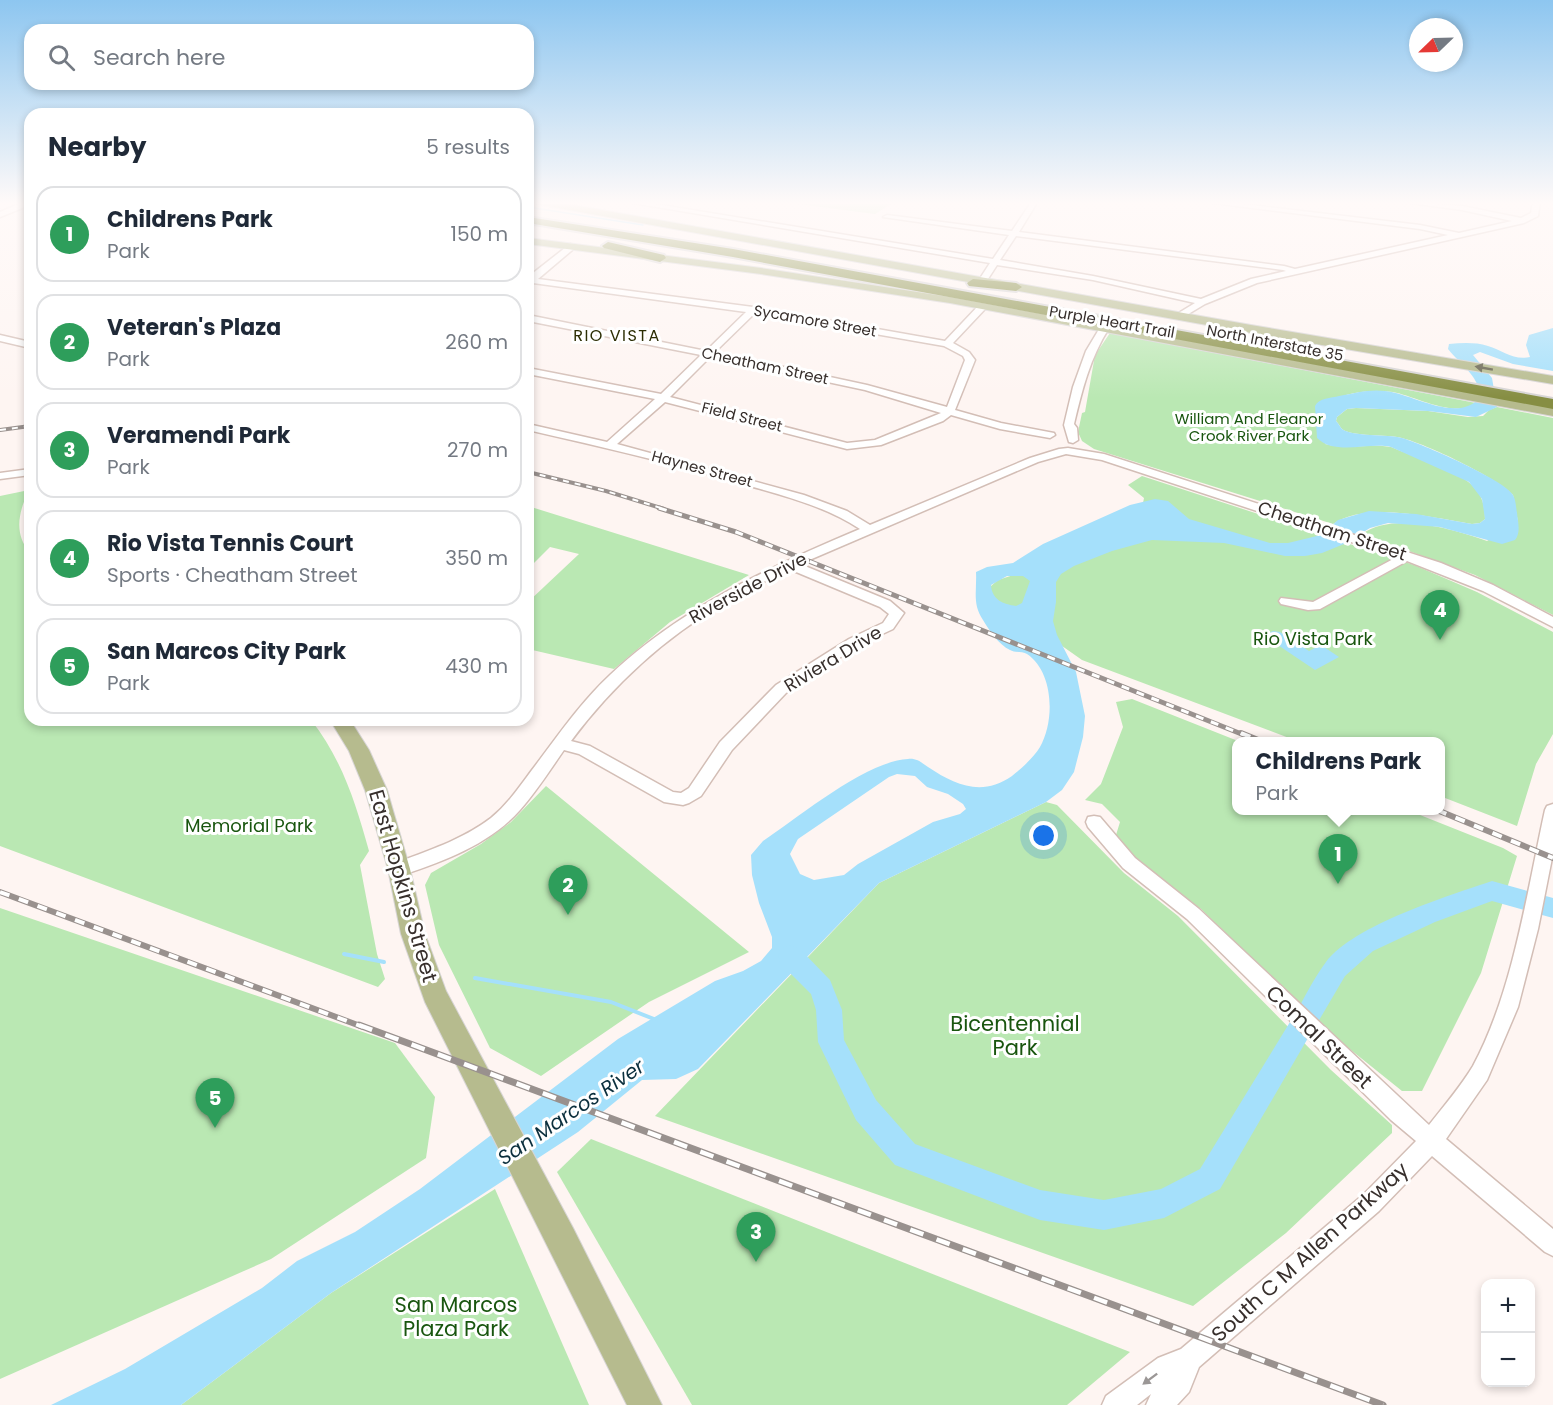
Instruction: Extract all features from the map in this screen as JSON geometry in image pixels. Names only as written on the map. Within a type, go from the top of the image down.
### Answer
[{"type":"highway","name":"Purple Heart Trail","points":[[810,267],[1359,364]]},
{"type":"highway","name":"Purple Heart Trail","points":[[842,267],[1359,364],[1553,404]]},
{"type":"highway","points":[[869,267],[993,286],[1016,286]]},
{"type":"highway","name":"Purple Heart Trail","points":[[1524,399],[1553,396]]},
{"type":"main road","name":"North Interstate 35","points":[[722,267],[983,306],[1332,370],[1524,399],[1553,412]]},
{"type":"main road","name":"North Interstate 35","points":[[907,267],[1547,379]]},
{"type":"main road","name":"East Hopkins Street","points":[[344,726],[359,750],[376,790],[399,869],[412,934],[434,994],[562,1239],[645,1405]]},
{"type":"street","points":[[534,277],[547,267]]},
{"type":"street","points":[[983,280],[993,267]]},
{"type":"street","points":[[1025,267],[1094,278],[1202,302]]},
{"type":"street","points":[[1255,267],[1295,272]]},
{"type":"street","points":[[1180,316],[1202,302],[1254,281],[1320,267]]},
{"type":"street","name":"Sycamore Street","points":[[534,282],[753,310],[947,344],[966,354],[970,360],[949,412]]},
{"type":"street","points":[[947,344],[983,306]]},
{"type":"street","points":[[610,445],[663,398],[753,310]]},
{"type":"street","name":"Cheatham Street","points":[[534,319],[708,353],[867,388],[1049,440]]},
{"type":"street","points":[[1070,446],[1072,428],[1069,425],[1089,351],[1104,328]]},
{"type":"street","points":[[0,338],[24,344]]},
{"type":"street","name":"Field Street","points":[[534,372],[663,398],[847,446],[877,443],[939,419],[949,412]]},
{"type":"street","name":"Riverside Drive","points":[[1034,460],[1041,454],[1049,440],[1069,425]]},
{"type":"street","name":"Haynes Street","points":[[534,428],[692,465],[806,499],[844,514],[869,530]]},
{"type":"street","points":[[1049,440],[1070,446]]},
{"type":"street","points":[[1049,440],[1070,446]]},
{"type":"street","name":"Cheatham Street","points":[[1070,446],[1406,555],[1471,580],[1553,624]]},
{"type":"street","name":"Riverside Drive","points":[[399,869],[464,844],[497,822],[514,806],[592,702],[616,677],[678,626],[720,599],[789,564],[1070,446]]},
{"type":"street","points":[[0,476],[24,473]]},
{"type":"street","points":[[1286,601],[1314,606],[1400,561],[1406,555]]},
{"type":"street","name":"Riviera Drive","points":[[561,744],[584,750],[670,798],[683,799],[695,792],[726,746],[781,689],[847,646],[888,626],[897,613],[885,604],[789,564]]},
{"type":"street","name":"South C M Allen Parkway","points":[[1115,1405],[1167,1366],[1189,1359],[1371,1203],[1431,1141],[1479,1073],[1508,1007],[1529,929],[1553,810]]},
{"type":"street","name":"Comal Street","points":[[1094,822],[1129,863],[1193,914],[1353,1070],[1431,1141],[1553,1244]]},
{"type":"street","name":"South C M Allen Parkway","points":[[1160,1405],[1180,1383],[1189,1359]]},
{"type":"green space","name":"William And Eleanor Crook River Park","points":[[1110,333],[1476,403],[1457,409],[1446,408],[1393,392],[1369,391],[1346,395],[1325,444],[1391,447],[1448,470],[1475,488],[1483,503],[1485,519],[1480,523],[1472,524],[1420,515],[1381,512],[1347,517],[1333,524],[1094,449],[1082,441],[1078,432],[1082,413],[1085,412],[1095,355]]},
{"type":"green space","points":[[1497,407],[1553,418],[1553,615],[1475,575],[1362,534],[1375,527],[1390,524],[1424,524],[1487,541],[1518,522],[1513,495],[1492,479],[1413,441],[1347,432],[1336,421],[1337,417],[1347,409],[1356,408],[1428,411],[1468,417],[1483,416],[1489,410]]},
{"type":"green space","name":"Rio Vista Park","points":[[1142,476],[1414,565],[1477,592],[1553,632],[1553,734],[1536,764],[1517,826],[1445,798],[1445,737],[1286,737],[1082,660],[997,600],[991,593],[991,586],[998,580],[1137,534],[1144,498],[1128,485]]},
{"type":"green space","name":"Memorial Park","points":[[24,491],[24,503],[19,522],[24,543],[24,726],[315,726],[347,782],[369,851],[360,865],[377,954],[385,979],[378,987],[0,846],[0,496]]},
{"type":"green space","points":[[534,508],[749,575],[670,622],[614,669],[534,650],[534,596],[579,554],[550,547],[534,563]]},
{"type":"green space","points":[[1132,699],[1232,739],[1232,815],[1420,815],[1503,848],[1517,856],[1481,973],[1422,1091],[1402,1091],[1326,1030],[1201,909],[1135,859],[1116,835],[1120,822],[1102,804],[1085,800],[1101,784],[1123,727],[1116,702]]},
{"type":"green space","points":[[546,786],[749,952],[649,1002],[541,1076],[490,1048],[439,945],[425,885],[431,873],[481,844],[511,822]]},
{"type":"green space","name":"Bicentennial Park","points":[[1046,802],[1057,805],[1124,873],[1178,916],[1331,1070],[1392,1125],[1392,1133],[1286,1233],[1193,1306],[655,1116],[879,883]]},
{"type":"green space","points":[[0,908],[395,1043],[435,1097],[426,1158],[271,1259],[0,1379]]},
{"type":"green space","points":[[591,1139],[1130,1352],[1067,1405],[692,1405],[557,1172]]},
{"type":"green space","name":"San Marcos Plaza Park","points":[[495,1189],[589,1405],[181,1405],[331,1293]]},
{"type":"water","name":"San Marcos River","points":[[1553,328],[1553,371],[1513,364],[1480,352],[1473,355],[1492,378],[1497,407],[1476,417],[1428,411],[1356,408],[1347,409],[1337,417],[1336,421],[1347,432],[1412,441],[1495,480],[1507,488],[1515,499],[1519,527],[1515,540],[1502,544],[1440,527],[1388,523],[1370,528],[1344,544],[1322,553],[1305,556],[1285,556],[1224,543],[1152,540],[1112,551],[1074,566],[1061,574],[1056,582],[1053,621],[1057,635],[1076,672],[1085,716],[1083,737],[1074,772],[1062,790],[1046,802],[879,883],[698,1069],[676,1079],[642,1080],[578,1132],[331,1293],[181,1405],[51,1405],[125,1369],[262,1288],[297,1261],[355,1232],[420,1189],[618,1039],[715,981],[743,971],[761,961],[772,948],[772,937],[759,903],[752,875],[751,855],[763,841],[833,792],[873,769],[908,759],[917,760],[948,779],[979,787],[1001,782],[1019,770],[1031,759],[1045,736],[1050,711],[1047,684],[1036,662],[1025,653],[1006,648],[985,624],[976,603],[976,572],[987,567],[1013,563],[1043,544],[1130,505],[1155,499],[1168,501],[1189,519],[1270,543],[1288,543],[1321,535],[1338,520],[1369,511],[1416,514],[1472,524],[1480,523],[1485,519],[1482,499],[1469,482],[1391,447],[1343,447],[1324,443],[1317,438],[1315,406],[1319,401],[1326,399],[1379,391],[1397,393],[1436,406],[1461,408],[1472,404],[1481,396],[1472,376],[1448,349],[1449,344],[1483,345],[1524,358],[1530,357],[1526,345],[1529,335]],"holes":[[[1007,576],[1023,576],[1030,581],[1022,603],[1016,606],[999,600],[993,594],[991,585]],[[897,774],[915,776],[927,787],[948,794],[963,804],[966,809],[960,814],[933,822],[858,864],[844,875],[814,880],[800,874],[790,854],[798,839],[889,777]]]},
{"type":"water","points":[[1273,631],[1280,632],[1309,651],[1321,645],[1339,657],[1315,670],[1263,635]]},
{"type":"waterway","points":[[1309,1014],[1336,968],[1364,944],[1427,915],[1492,891],[1553,908]]},
{"type":"waterway","points":[[344,954],[384,962]]},
{"type":"waterway","points":[[790,956],[821,988],[829,1010],[831,1042],[866,1110],[905,1155],[1040,1205],[1104,1215],[1164,1203],[1210,1179],[1299,1030]]},
{"type":"waterway","points":[[475,978],[611,1002],[654,1019]]},
{"type":"railway","points":[[0,430],[24,427]]},
{"type":"railway","points":[[534,473],[606,491],[664,509]]},
{"type":"railway","points":[[659,508],[736,532],[1244,735]]},
{"type":"railway","points":[[1241,733],[1251,737]]},
{"type":"railway","points":[[1445,813],[1553,858]]},
{"type":"railway","points":[[0,892],[363,1027]]},
{"type":"railway","points":[[359,1025],[1383,1405]]},
{"type":"place","name":"Rio Vista Tennis Court","points":[[1440,640]]},
{"type":"place","name":"Childrens Park","points":[[1338,884]]},
{"type":"place","name":"Veteran's Plaza","points":[[568,915]]},
{"type":"place","name":"San Marcos City Park","points":[[215,1128]]},
{"type":"place","name":"Veramendi Park","points":[[756,1262]]},
{"type":"district","name":"RIO VISTA","points":[[617,335]]}]
